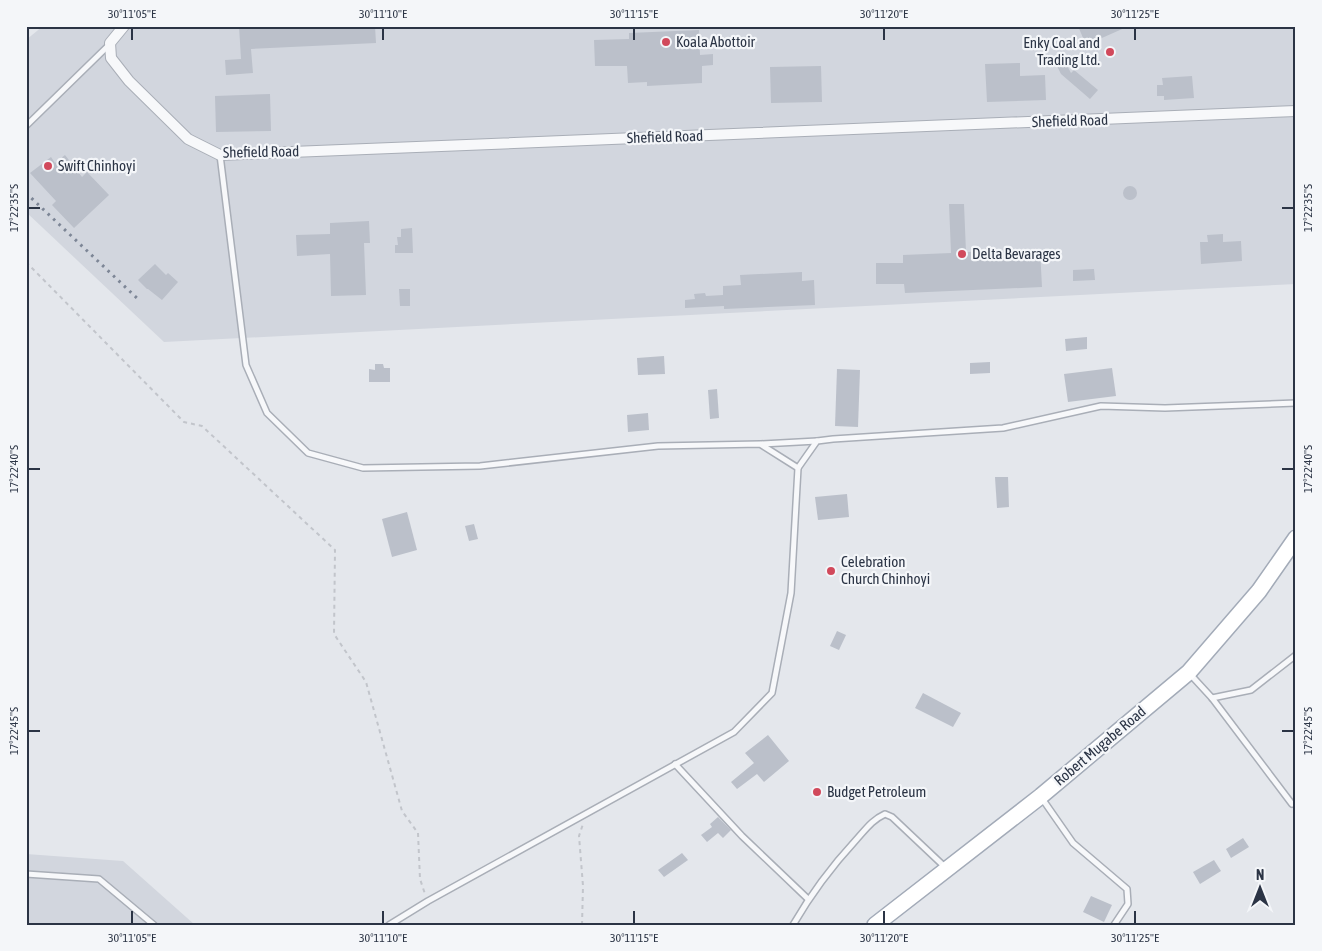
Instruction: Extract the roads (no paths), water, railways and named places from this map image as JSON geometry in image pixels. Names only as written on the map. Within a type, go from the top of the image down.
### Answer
[{"type":"main road","name":"Robert Mugabe Road","points":[[875,925],[1041,796],[1188,672],[1259,591],[1296,538]]},
{"type":"street","points":[[110,43],[124,26]]},
{"type":"street","name":"Shefield Road","points":[[110,43],[111,58],[129,81],[188,139],[220,155],[1296,111]]},
{"type":"lane","points":[[26,126],[110,43]]},
{"type":"lane","points":[[220,155],[246,365],[267,413],[308,453],[363,468],[480,466],[658,446],[760,444],[1003,428],[1101,406],[1164,408],[1296,403]]},
{"type":"lane","points":[[388,925],[734,732],[772,693],[791,593],[798,468],[817,441]]},
{"type":"lane","points":[[760,444],[798,468]]},
{"type":"lane","points":[[1212,698],[1251,690],[1296,655]]},
{"type":"lane","points":[[1188,672],[1212,698],[1292,804]]},
{"type":"lane","points":[[675,764],[742,836],[808,899]]},
{"type":"lane","points":[[1041,796],[1073,843],[1127,889],[1128,904],[1114,925]]},
{"type":"lane","points":[[793,925],[808,899],[835,863],[876,818],[885,814],[892,818],[946,869]]},
{"type":"lane","points":[[26,874],[100,879],[154,925]]},
{"type":"railway","points":[[26,193],[139,300]]},
{"type":"place","name":"Koala Abottoir","points":[[666,42]]},
{"type":"place","name":"Enky Coal and Trading Ltd.","points":[[1110,52]]},
{"type":"place","name":"Swift Chinhoyi","points":[[48,166]]},
{"type":"place","name":"Delta Bevarages","points":[[962,254]]},
{"type":"place","name":"Celebration Church Chinhoyi","points":[[831,571]]},
{"type":"place","name":"Budget Petroleum","points":[[817,792]]}]
